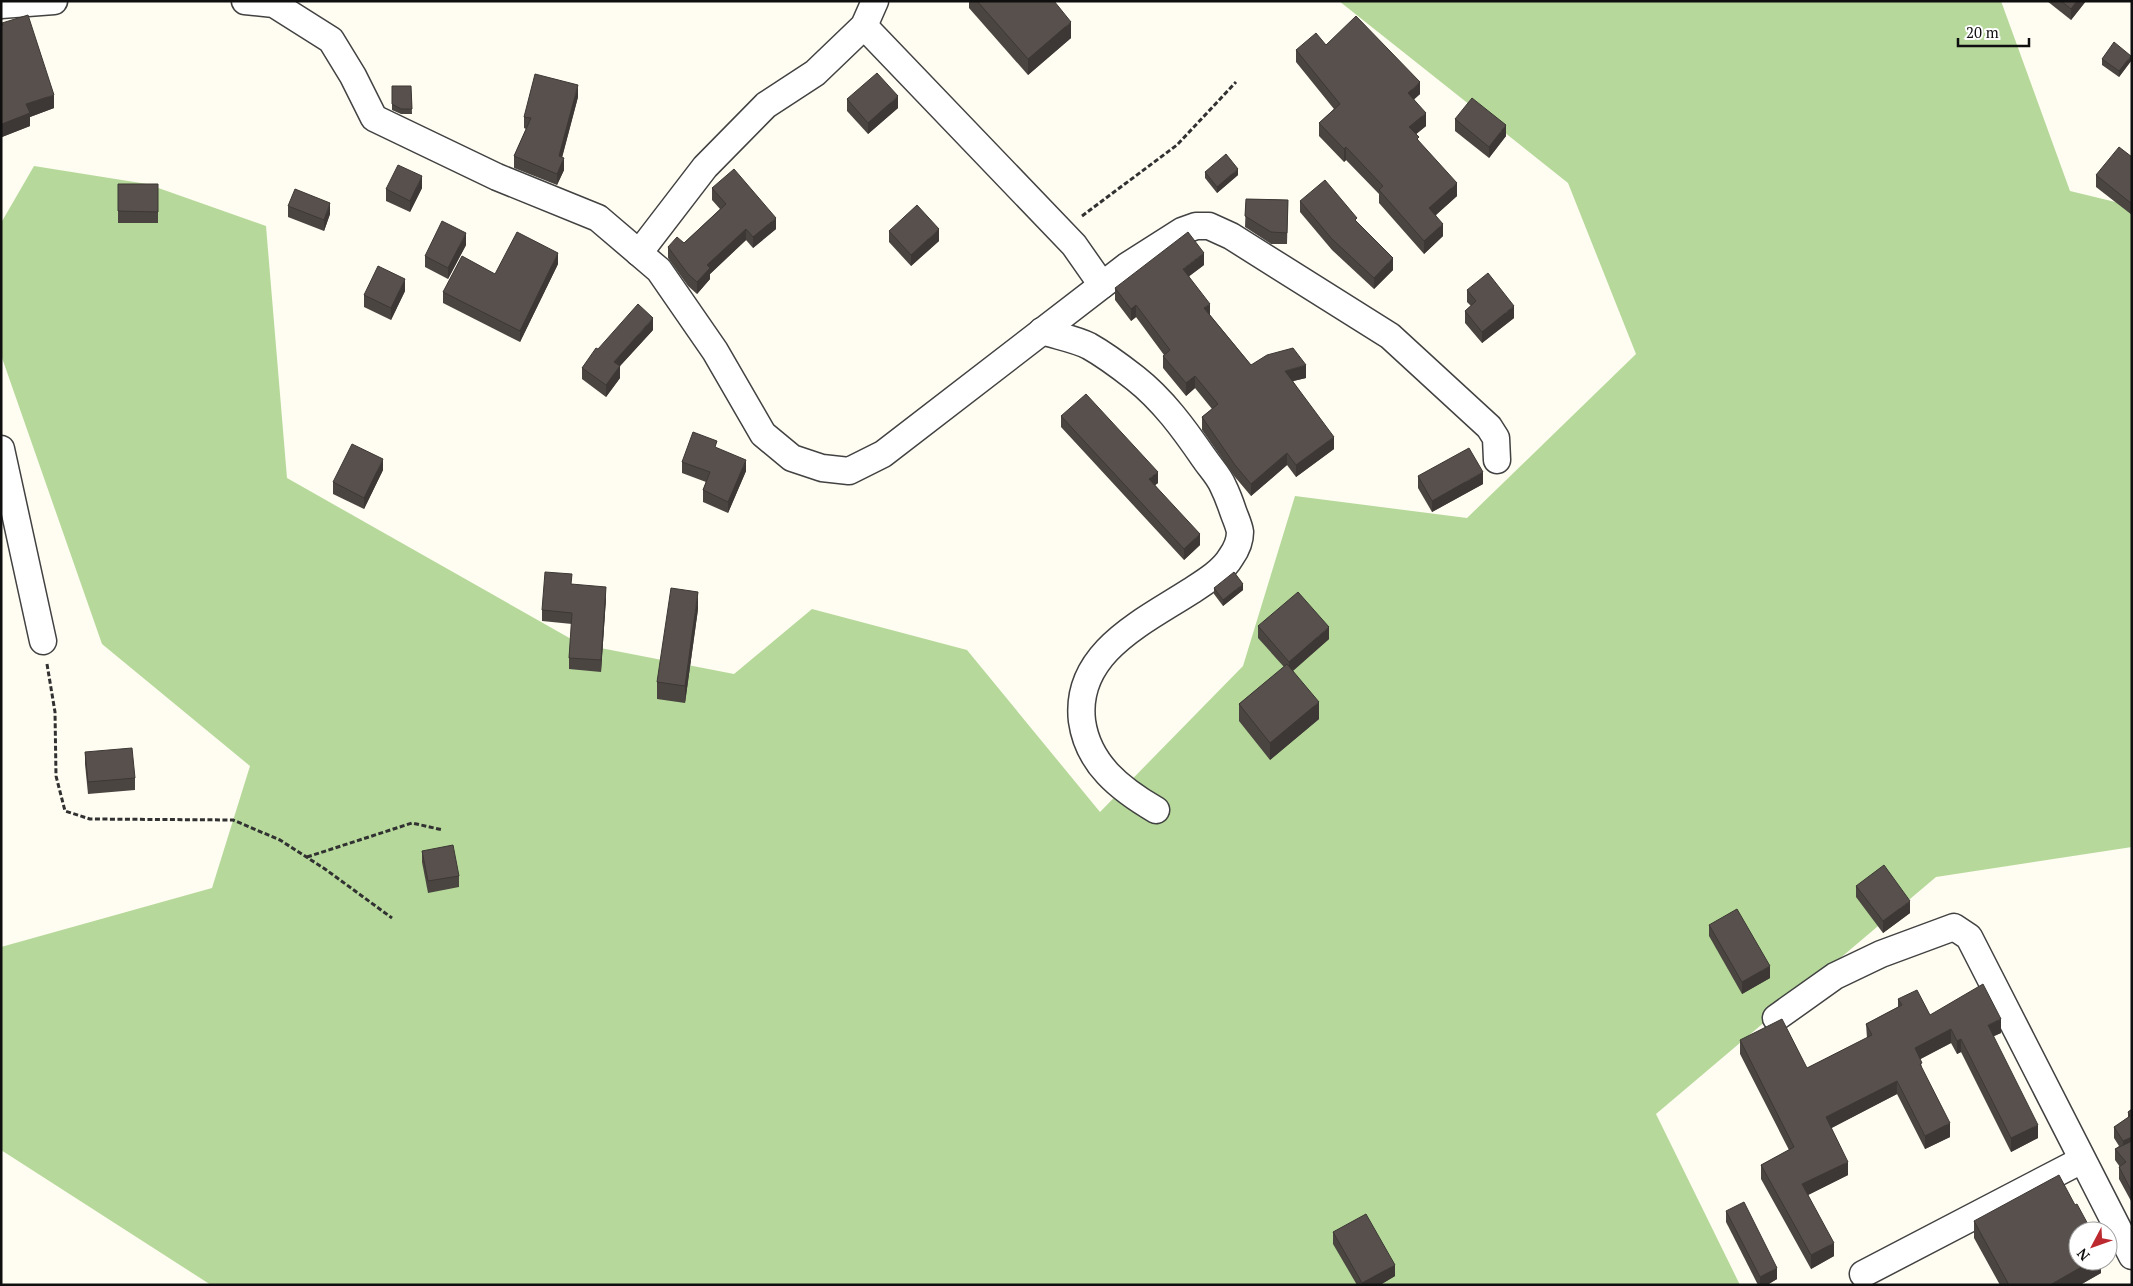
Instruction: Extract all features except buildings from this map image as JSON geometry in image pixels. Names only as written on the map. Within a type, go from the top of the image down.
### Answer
[{"type":"street","points":[[1,6],[54,1]]},
{"type":"street","points":[[245,1],[275,2],[331,40],[353,76],[374,118],[497,177],[598,218],[659,270],[715,351],[763,434],[792,458],[822,468],[849,471],[883,454],[1127,266],[1182,231],[1196,226],[1209,226],[1231,236],[1390,336],[1489,427],[1496,438],[1497,460]]},
{"type":"street","points":[[639,253],[705,167],[766,105],[815,73],[864,26],[876,1]]},
{"type":"street","points":[[864,26],[1074,245],[1102,285]]},
{"type":"street","points":[[1042,331],[1088,346],[1136,378],[1174,416],[1223,484],[1240,531],[1238,542],[1231,557],[1224,566],[1200,585],[1139,624],[1114,643],[1096,661],[1087,678],[1082,700],[1082,716],[1090,750],[1099,765],[1113,780],[1133,797],[1156,810]]},
{"type":"street","points":[[1,449],[43,641]]},
{"type":"street","points":[[1776,1018],[1835,976],[1881,954],[1954,927],[1969,936],[2132,1256]]},
{"type":"street","points":[[1863,1274],[2082,1160]]},
{"type":"path","points":[[1061,232],[1177,145],[1236,82]]},
{"type":"path","points":[[43,641],[56,712],[56,776],[65,811],[90,819],[233,820],[280,840],[392,918]]},
{"type":"path","points":[[307,857],[412,823],[443,830]]},
{"type":"green space","points":[[1339,1],[2001,1],[2070,191],[2132,206],[2132,847],[1936,877],[1656,1114],[1740,1285],[211,1285],[1,1150],[1,947],[212,888],[250,766],[102,644],[1,355],[1,223],[34,166],[147,184],[266,226],[287,478],[580,644],[734,674],[812,609],[967,650],[1100,812],[1243,666],[1295,496],[1467,518],[1636,354],[1568,183]]}]
